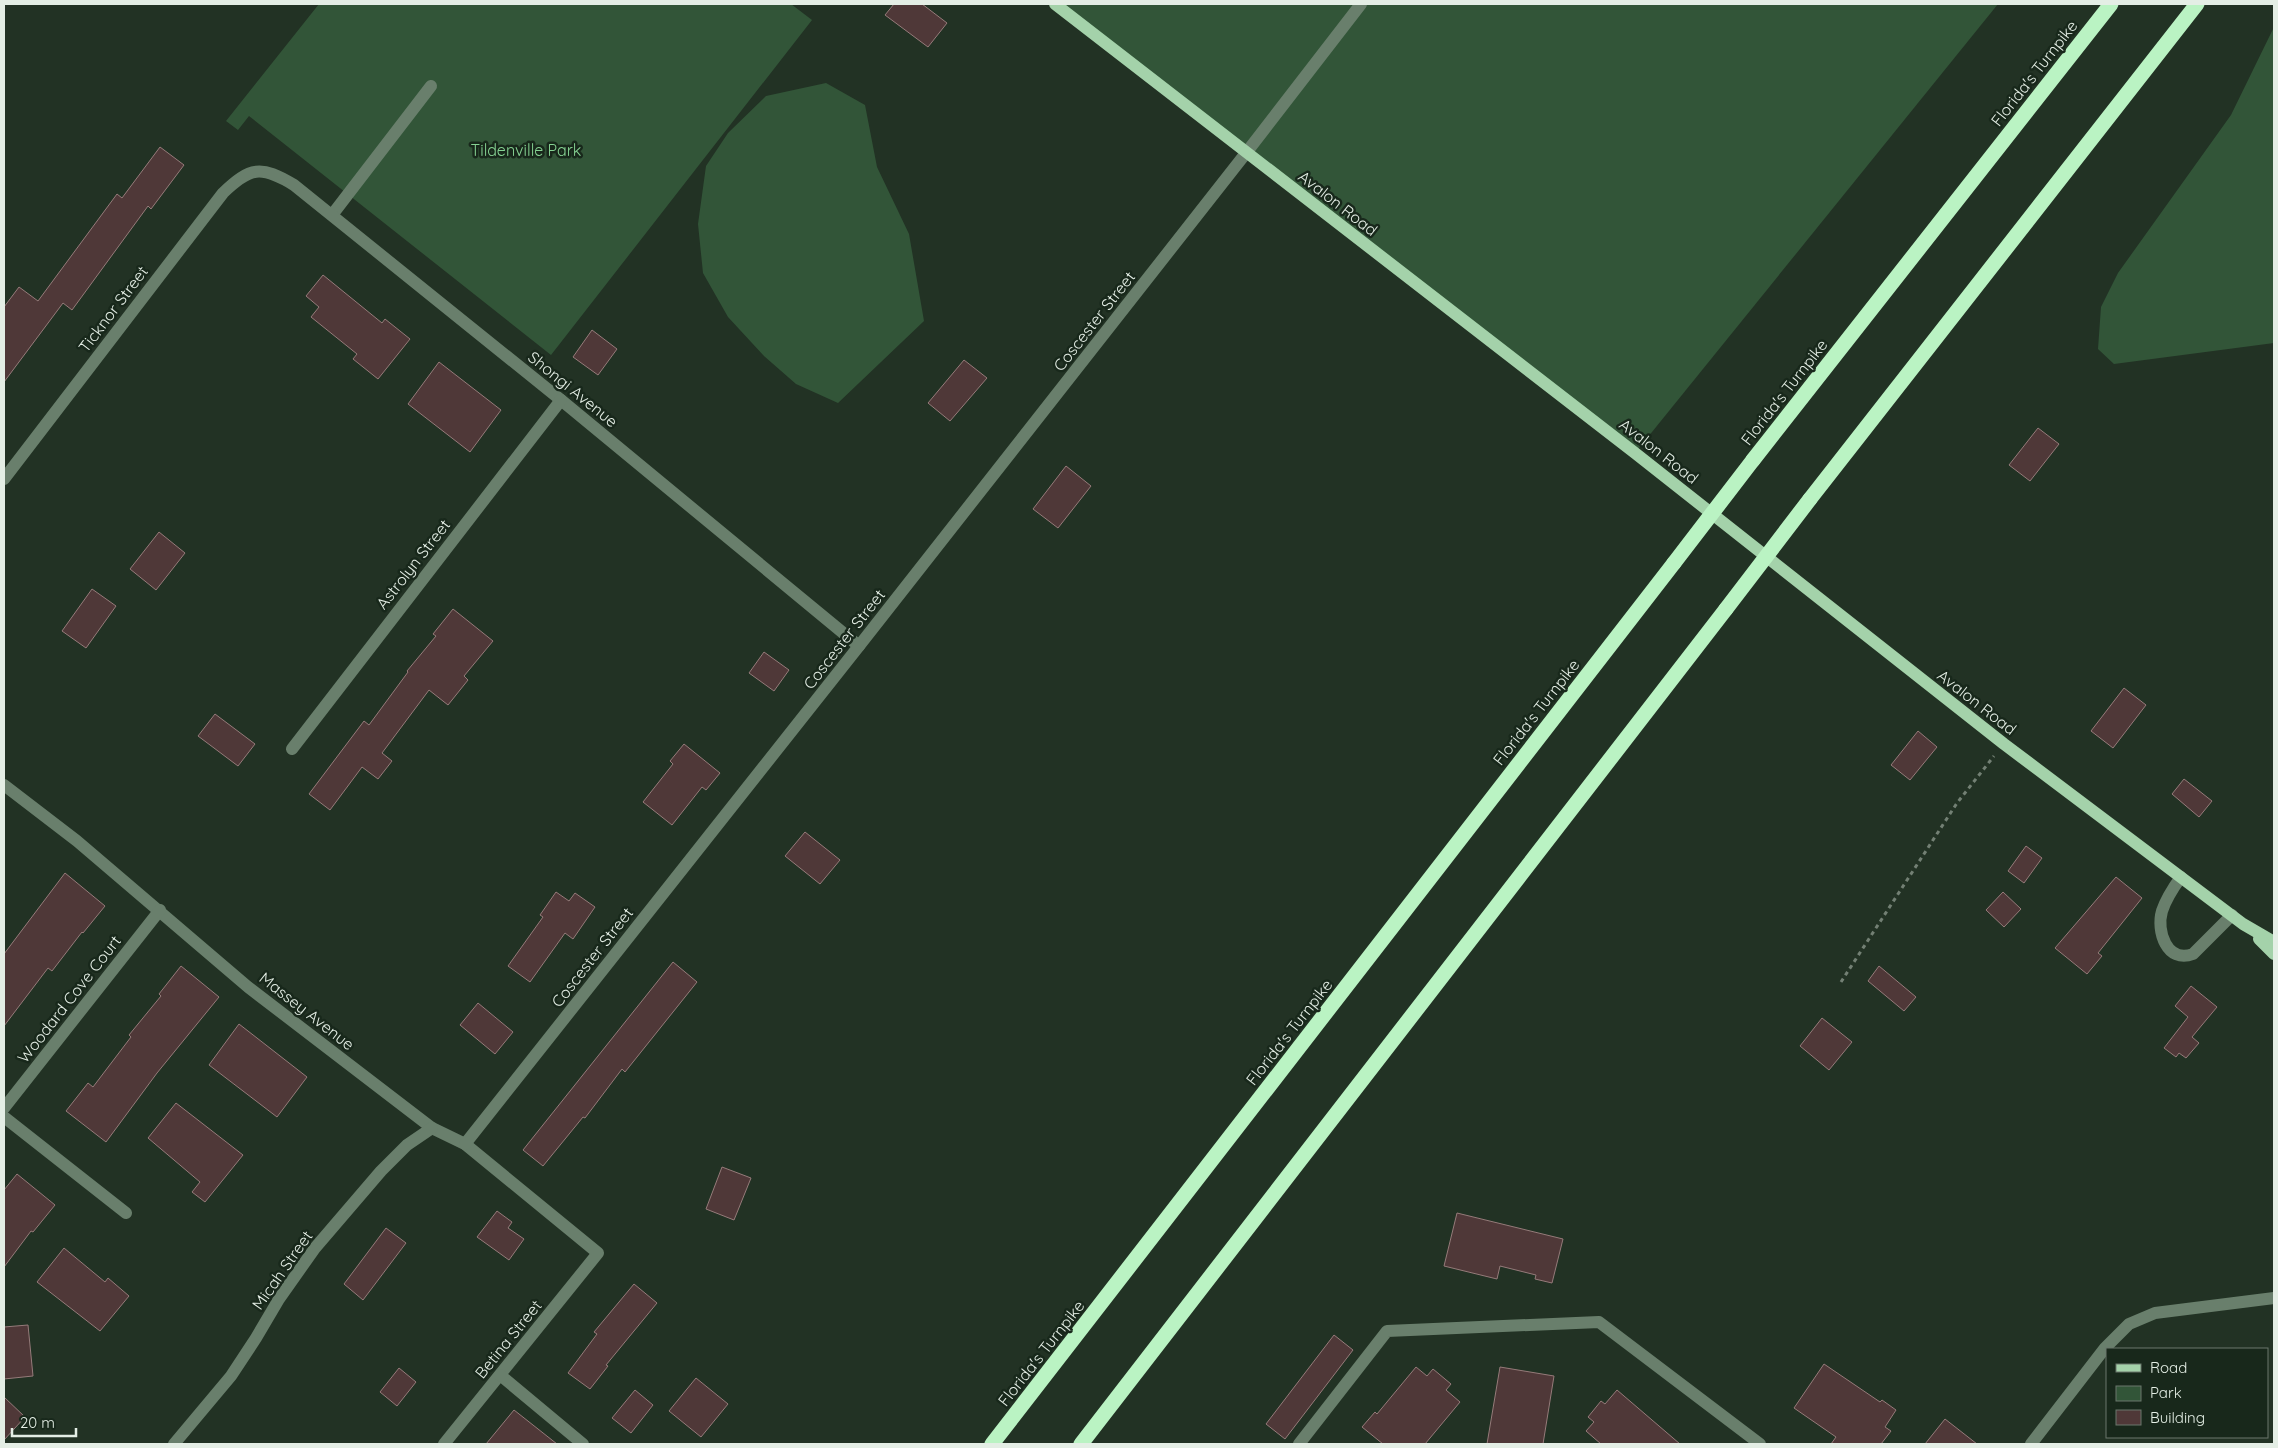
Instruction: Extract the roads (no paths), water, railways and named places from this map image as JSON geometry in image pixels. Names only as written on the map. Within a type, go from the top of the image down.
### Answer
[{"type":"highway","name":"Florida's Turnpike","points":[[992,1444],[1753,460],[2111,4]]},
{"type":"highway","points":[[1081,1444],[1810,499],[2197,4]]},
{"type":"main road","name":"Avalon Road","points":[[1055,4],[1627,447],[2004,744],[2232,915],[2274,954]]},
{"type":"main road","name":"Avalon Road","points":[[2243,924],[2274,942]]},
{"type":"street","name":"Coscester Street","points":[[465,1144],[859,646],[1361,4]]},
{"type":"street","points":[[332,215],[431,86]]},
{"type":"street","name":"Shongi Avenue","points":[[258,170],[279,175],[332,215],[561,400],[859,646]]},
{"type":"street","name":"Ticknor Street","points":[[4,479],[223,193],[240,176],[258,170]]},
{"type":"street","name":"Astrolyn Street","points":[[292,749],[561,400]]},
{"type":"street","name":"Massey Avenue","points":[[4,785],[77,840],[248,987],[432,1128],[465,1144],[598,1253]]},
{"type":"street","points":[[2181,877],[2171,891],[2162,912],[2159,926],[2168,949],[2176,954],[2187,956],[2193,954],[2232,915]]},
{"type":"street","name":"Woodard Cove Court","points":[[4,1108],[160,910]]},
{"type":"street","points":[[4,1118],[126,1213]]},
{"type":"street","name":"Micah Street","points":[[174,1444],[230,1376],[256,1338],[279,1298],[315,1248],[381,1171],[407,1146],[432,1128]]},
{"type":"street","name":"Betina Street","points":[[444,1444],[598,1253]]},
{"type":"street","points":[[2031,1444],[2105,1348],[2129,1324],[2155,1313],[2274,1298]]},
{"type":"street","points":[[1299,1444],[1387,1331],[1599,1322],[1760,1444]]},
{"type":"street","points":[[500,1375],[583,1444]]},
{"type":"park label","name":"Tildenville Park","points":[[526,150]]}]
